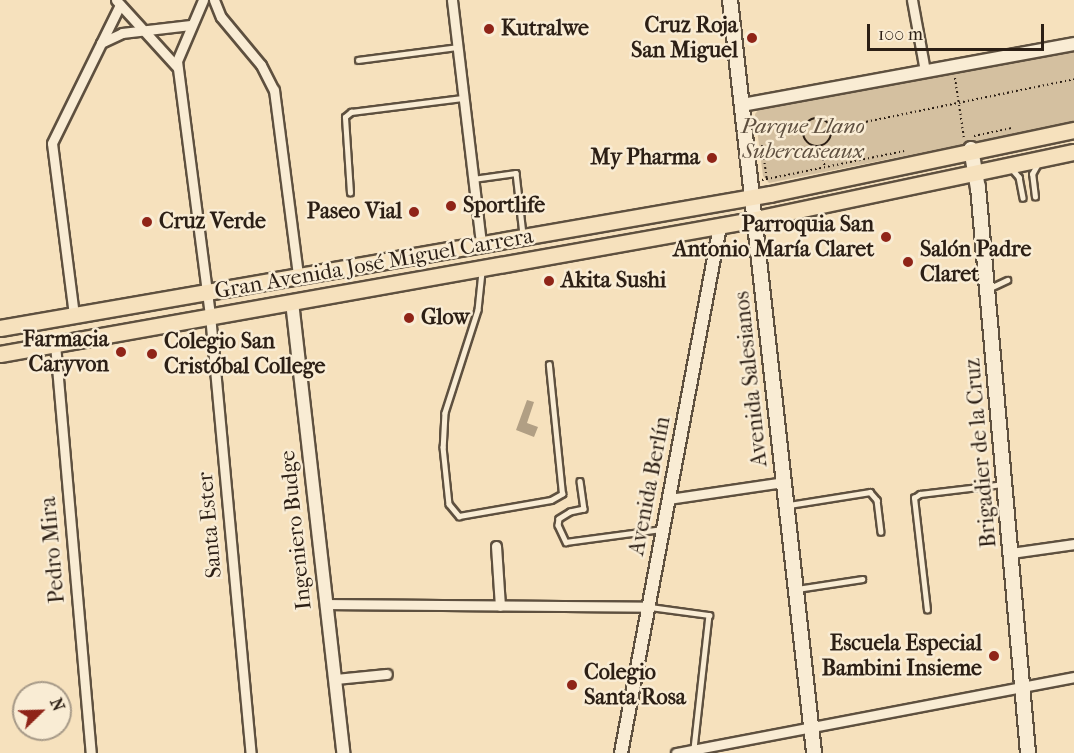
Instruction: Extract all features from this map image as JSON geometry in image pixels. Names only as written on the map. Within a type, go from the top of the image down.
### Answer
[{"type":"main road","name":"Avenida Salesianos","points":[[730,0],[814,753]]},
{"type":"main road","name":"Gran Avenida José Miguel Carrera","points":[[0,328],[752,196],[968,144],[1074,130]]},
{"type":"main road","name":"Brigadier de la Cruz","points":[[968,144],[977,172],[1028,753]]},
{"type":"main road","name":"Gran Avenida José Miguel Carrera","points":[[0,354],[720,226],[1074,152]]},
{"type":"main road","points":[[475,269],[481,245]]},
{"type":"street","points":[[178,69],[178,56],[203,0]]},
{"type":"street","points":[[214,0],[221,17],[261,65],[274,90],[298,276]]},
{"type":"street","points":[[452,0],[481,245]]},
{"type":"street","points":[[912,0],[925,72]]},
{"type":"street","points":[[74,315],[52,143],[101,43],[118,2],[178,69]]},
{"type":"street","points":[[101,43],[122,33],[145,33],[191,25]]},
{"type":"street","points":[[742,105],[1074,44]]},
{"type":"street","name":"Santa Ester","points":[[178,69],[210,315],[251,753]]},
{"type":"street","name":"Avenida Berlín","points":[[621,753],[720,226]]},
{"type":"street","name":"Ingeniero Budge","points":[[292,302],[343,753]]},
{"type":"street","name":"Pedro Mira","points":[[55,344],[91,753]]},
{"type":"street","points":[[669,500],[784,482]]},
{"type":"street","points":[[1011,553],[1074,544]]},
{"type":"street","points":[[496,546],[500,606]]},
{"type":"street","points":[[326,604],[649,607]]},
{"type":"street","points":[[334,679],[387,674]]},
{"type":"street","points":[[676,753],[1074,677]]},
{"type":"lane","points":[[358,60],[458,47]]},
{"type":"lane","points":[[350,193],[345,117],[351,112],[464,98]]},
{"type":"lane","points":[[1035,197],[1032,174],[1041,159]]},
{"type":"lane","points":[[1009,165],[1019,177],[1023,198]]},
{"type":"lane","points":[[473,179],[516,173],[524,237]]},
{"type":"lane","points":[[475,269],[478,310],[445,413],[443,447],[453,512],[459,516],[551,500],[562,494],[549,365]]},
{"type":"lane","points":[[988,289],[1007,280]]},
{"type":"lane","points":[[580,481],[584,509],[570,512],[559,519],[558,525],[566,542],[664,529]]},
{"type":"lane","points":[[927,610],[914,498],[920,494],[1005,484]]},
{"type":"lane","points":[[787,506],[870,492],[877,500],[880,532]]},
{"type":"lane","points":[[796,590],[862,579]]},
{"type":"lane","points":[[649,607],[709,615],[694,749]]},
{"type":"path","points":[[953,66],[968,144]]},
{"type":"path","points":[[831,129],[958,101],[1074,79]]},
{"type":"path","points":[[817,119],[826,121],[831,129],[830,138],[820,146],[805,139],[806,126],[817,119]]},
{"type":"path","points":[[952,141],[968,144],[1019,127]]},
{"type":"path","points":[[762,145],[767,179],[906,150]]},
{"type":"path","points":[[820,146],[825,167]]},
{"type":"green space","name":"Parque Llano Subercaseaux","points":[[1074,50],[1074,122],[769,183],[763,176],[755,114],[761,107]]},
{"type":"shaded area","points":[[527,400],[534,402],[527,423],[538,427],[534,437],[516,430]]},
{"type":"place","name":"Kutralwe","points":[[489,29]]},
{"type":"place","name":"Cruz Roja San Miguel","points":[[752,38]]},
{"type":"place","name":"My Pharma","points":[[712,158]]},
{"type":"place","name":"Sportlife","points":[[451,206]]},
{"type":"place","name":"Paseo Vial","points":[[414,212]]},
{"type":"place","name":"Cruz Verde","points":[[147,222]]},
{"type":"place","name":"Parroquia San Antonio María Claret","points":[[886,237]]},
{"type":"place","name":"Salón Padre Claret","points":[[908,262]]},
{"type":"place","name":"Akita Sushi","points":[[549,281]]},
{"type":"place","name":"Glow","points":[[409,318]]},
{"type":"place","name":"Farmacia Caryvon","points":[[121,352]]},
{"type":"place","name":"Colegio San Cristóbal College","points":[[152,354]]},
{"type":"place","name":"Escuela Especial Bambini Insieme","points":[[994,656]]},
{"type":"place","name":"Colegio Santa Rosa","points":[[572,685]]}]
